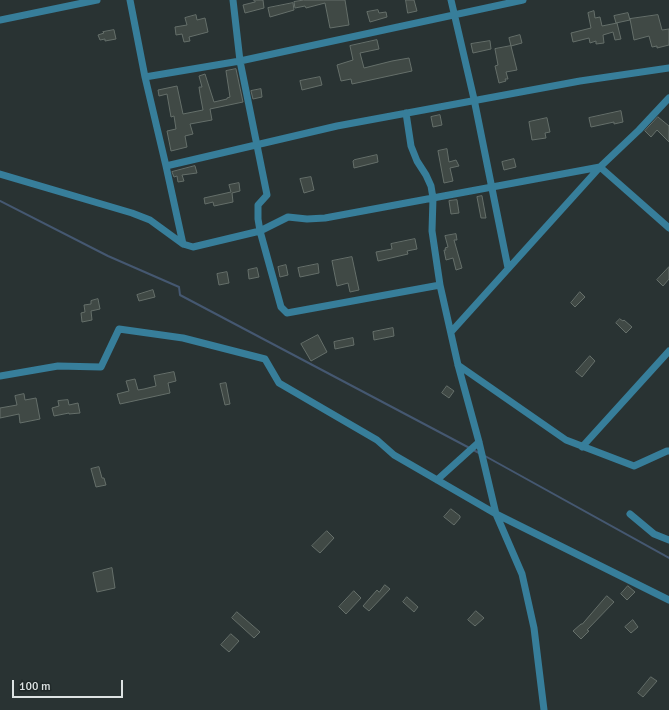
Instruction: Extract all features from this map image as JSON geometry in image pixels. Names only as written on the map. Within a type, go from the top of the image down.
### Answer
[{"type":"street","points":[[0,20],[97,0]]},
{"type":"street","points":[[130,0],[145,77],[183,244]]},
{"type":"street","points":[[233,0],[240,61],[267,195],[258,205],[258,219],[281,307],[287,313],[440,286]]},
{"type":"street","points":[[451,0],[474,100],[508,268]]},
{"type":"street","points":[[145,77],[240,61],[523,0]]},
{"type":"street","points":[[166,166],[337,126],[580,81],[669,68]]},
{"type":"street","points":[[451,332],[600,167],[639,130],[669,98]]},
{"type":"street","points":[[406,113],[411,146],[417,161],[426,175],[433,198],[432,231],[440,286],[458,365],[479,442],[496,514],[522,574],[534,628],[544,710]]},
{"type":"street","points":[[0,174],[132,213],[150,220],[183,244],[193,247],[260,231],[288,217],[308,219],[325,218],[600,167]]},
{"type":"street","points":[[600,167],[669,228]]},
{"type":"street","points":[[0,376],[58,366],[101,367],[119,329],[184,338],[265,359],[279,383],[377,440],[394,455],[496,514],[669,600]]},
{"type":"street","points":[[582,447],[669,351]]},
{"type":"street","points":[[458,365],[566,440],[582,447],[601,452],[634,466],[669,451]]},
{"type":"street","points":[[437,480],[479,442]]},
{"type":"street","points":[[630,514],[654,534],[669,540]]},
{"type":"building","points":[[254,0],[263,0],[264,8],[245,13],[243,5],[255,2]]},
{"type":"building","points":[[304,0],[345,0],[349,25],[330,28],[325,3],[306,8],[305,6],[295,8],[294,2]]},
{"type":"building","points":[[406,0],[414,0],[417,11],[408,13]]},
{"type":"building","points":[[293,3],[294,10],[270,17],[268,8]]},
{"type":"building","points":[[378,10],[379,13],[386,12],[387,17],[370,22],[367,12]]},
{"type":"building","points":[[594,11],[595,18],[600,17],[602,26],[617,23],[621,39],[615,40],[613,32],[603,35],[604,43],[596,44],[596,41],[590,43],[589,38],[573,42],[571,33],[591,28],[588,13]]},
{"type":"building","points":[[628,13],[630,20],[616,23],[614,16]]},
{"type":"building","points":[[196,15],[197,20],[205,18],[208,32],[189,37],[190,41],[184,42],[182,34],[176,35],[175,27],[187,25],[185,18]]},
{"type":"building","points":[[658,15],[662,30],[669,29],[669,45],[657,48],[657,46],[652,47],[649,36],[634,40],[630,19]]},
{"type":"building","points":[[114,30],[116,39],[105,41],[105,39],[100,40],[98,35],[104,33],[103,32]]},
{"type":"building","points":[[520,35],[522,43],[511,46],[509,38]]},
{"type":"building","points":[[377,40],[379,49],[360,53],[364,68],[409,58],[412,71],[352,84],[351,79],[341,81],[337,65],[353,60],[350,46]]},
{"type":"building","points":[[490,41],[491,49],[473,53],[471,44]]},
{"type":"building","points":[[511,46],[517,70],[506,72],[508,79],[505,79],[506,81],[499,83],[495,66],[498,65],[495,49]]},
{"type":"building","points":[[236,69],[243,102],[210,109],[212,120],[190,124],[193,134],[185,136],[187,147],[171,151],[167,131],[176,129],[174,116],[171,117],[167,94],[159,96],[158,90],[177,86],[183,114],[203,110],[199,87],[202,87],[199,76],[205,74],[214,102],[230,97],[226,71]]},
{"type":"building","points":[[320,77],[322,85],[302,90],[300,81]]},
{"type":"building","points":[[261,89],[262,97],[253,99],[251,91]]},
{"type":"building","points":[[621,111],[623,122],[614,124],[614,122],[591,127],[589,118]]},
{"type":"building","points":[[440,115],[442,125],[433,127],[431,117]]},
{"type":"building","points":[[658,117],[669,126],[669,142],[657,130],[651,137],[645,131]]},
{"type":"building","points":[[547,118],[550,132],[545,133],[546,138],[532,140],[529,122]]},
{"type":"building","points":[[447,149],[449,162],[456,160],[459,166],[450,168],[453,181],[444,183],[438,151]]},
{"type":"building","points":[[377,155],[378,162],[354,168],[354,160]]},
{"type":"building","points":[[514,159],[516,167],[504,170],[502,162]]},
{"type":"building","points":[[195,166],[197,173],[182,175],[184,181],[178,182],[177,176],[174,177],[172,172]]},
{"type":"building","points":[[311,177],[314,190],[304,193],[300,179]]},
{"type":"building","points":[[239,183],[240,191],[232,193],[233,202],[214,206],[213,202],[205,204],[204,198],[231,192],[229,185]]},
{"type":"building","points":[[482,196],[486,218],[481,218],[477,197]]},
{"type":"building","points":[[457,200],[459,213],[451,214],[449,201]]},
{"type":"building","points":[[456,234],[457,240],[454,240],[462,268],[456,270],[453,258],[446,260],[444,250],[448,247],[445,236]]},
{"type":"building","points":[[415,239],[417,249],[407,251],[408,254],[378,261],[376,252],[392,249],[391,244]]},
{"type":"building","points":[[352,257],[359,290],[350,292],[348,283],[337,286],[332,261]]},
{"type":"building","points":[[318,264],[319,273],[300,277],[298,268]]},
{"type":"building","points":[[286,265],[288,275],[280,277],[278,267]]},
{"type":"building","points":[[669,267],[669,279],[663,286],[657,280]]},
{"type":"building","points":[[257,268],[259,277],[249,279],[248,270]]},
{"type":"building","points":[[227,272],[229,283],[219,285],[217,274]]},
{"type":"building","points":[[153,290],[155,297],[139,301],[137,295]]},
{"type":"building","points":[[580,292],[585,297],[575,307],[571,303]]},
{"type":"building","points":[[98,299],[100,309],[91,311],[92,320],[82,322],[81,313],[85,312],[84,305],[91,304],[91,301]]},
{"type":"building","points":[[620,319],[623,321],[624,320],[632,327],[626,333],[616,323]]},
{"type":"building","points":[[393,328],[394,336],[374,340],[373,332]]},
{"type":"building","points":[[318,335],[327,352],[311,361],[301,344]]},
{"type":"building","points":[[353,338],[354,345],[335,349],[334,342]]},
{"type":"building","points":[[590,356],[595,361],[582,377],[576,372]]},
{"type":"building","points":[[174,372],[176,381],[168,383],[170,393],[120,404],[117,394],[129,391],[126,381],[135,379],[138,390],[144,389],[156,386],[154,376]]},
{"type":"building","points":[[226,383],[230,404],[225,405],[220,384]]},
{"type":"building","points":[[447,386],[454,391],[449,398],[442,393]]},
{"type":"building","points":[[24,394],[25,400],[36,398],[40,419],[20,423],[19,414],[0,418],[0,408],[17,405],[15,396]]},
{"type":"building","points":[[68,400],[69,405],[78,403],[80,413],[69,413],[54,416],[52,408],[59,406],[58,401]]},
{"type":"building","points":[[99,467],[106,485],[96,487],[91,469]]},
{"type":"building","points":[[451,509],[460,516],[454,525],[444,517]]},
{"type":"building","points":[[327,531],[334,538],[320,553],[312,546]]},
{"type":"building","points":[[112,568],[115,588],[97,592],[93,573]]},
{"type":"building","points":[[385,585],[390,589],[369,611],[363,606],[377,590],[379,592]]},
{"type":"building","points":[[628,586],[635,592],[627,600],[621,594]]},
{"type":"building","points":[[354,591],[361,598],[346,614],[339,607]]},
{"type":"building","points":[[607,596],[614,602],[587,630],[589,631],[581,639],[573,631],[582,624]]},
{"type":"building","points":[[407,597],[418,607],[414,612],[403,602]]},
{"type":"building","points":[[476,611],[484,618],[475,626],[468,620]]},
{"type":"building","points":[[237,612],[260,632],[254,638],[232,618]]},
{"type":"building","points":[[633,620],[638,627],[631,633],[625,627]]},
{"type":"building","points":[[231,634],[239,641],[229,652],[221,645]]},
{"type":"building","points":[[651,677],[657,681],[643,697],[638,693]]},
{"type":"waterway","points":[[0,201],[108,256],[179,287],[180,295],[479,453]]},
{"type":"waterway","points":[[485,456],[669,558]]}]
